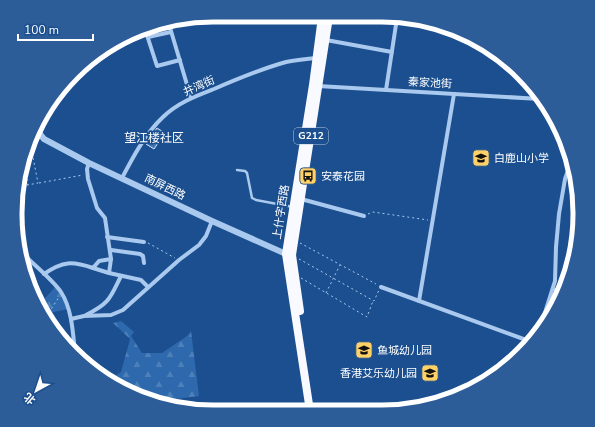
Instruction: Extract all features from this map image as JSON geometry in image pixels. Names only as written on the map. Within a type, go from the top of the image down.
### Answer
[{"type":"highway","name":"上什字西路","points":[[312,405],[289,254],[293,207],[321,22]]},
{"type":"highway","name":"上什字西路","points":[[312,405],[295,274],[289,254],[294,240],[301,199],[328,22]]},
{"type":"street","points":[[386,90],[396,22]]},
{"type":"street","points":[[170,27],[191,98]]},
{"type":"street","points":[[148,37],[172,32]]},
{"type":"street","points":[[147,34],[157,66],[180,60]]},
{"type":"street","points":[[326,40],[392,52]]},
{"type":"street","name":"井湾街","points":[[122,178],[143,142],[163,116],[175,107],[191,98],[262,69],[288,62],[316,58]]},
{"type":"street","name":"秦家池街","points":[[318,86],[534,99]]},
{"type":"street","points":[[419,301],[454,94]]},
{"type":"street","name":"南屏西路","points":[[40,136],[44,140],[89,163],[212,221],[289,254]]},
{"type":"street","points":[[89,163],[87,174],[97,208],[105,218],[107,237],[111,250],[109,273]]},
{"type":"street","points":[[545,312],[555,281],[559,214],[568,171]]},
{"type":"street","points":[[301,199],[364,216]]},
{"type":"street","points":[[71,319],[84,316],[111,315],[117,313],[200,244],[206,236],[212,221]]},
{"type":"street","points":[[107,237],[144,242]]},
{"type":"street","points":[[111,250],[142,255],[144,263]]},
{"type":"street","points":[[28,259],[62,293],[71,319],[74,344]]},
{"type":"street","points":[[94,268],[99,261],[111,260]]},
{"type":"street","points":[[44,274],[56,266],[69,263],[81,264],[109,273],[141,280],[148,287]]},
{"type":"street","points":[[84,316],[106,303],[121,276]]},
{"type":"street","points":[[381,287],[525,340]]},
{"type":"lane","points":[[237,170],[245,171],[247,173],[250,196],[254,200],[293,207]]},
{"type":"path","points":[[37,140],[40,136]]},
{"type":"path","points":[[32,152],[38,183]]},
{"type":"path","points":[[25,186],[87,174]]},
{"type":"path","points":[[26,175],[28,185]]},
{"type":"path","points":[[364,216],[373,212],[432,220]]},
{"type":"path","points":[[294,240],[381,287],[367,317],[295,274]]},
{"type":"path","points":[[144,242],[179,260]]},
{"type":"path","points":[[289,254],[374,300]]},
{"type":"path","points":[[326,293],[340,265]]},
{"type":"path","points":[[50,312],[62,293]]},
{"type":"green space","points":[[56,286],[68,309],[50,313],[43,300]]},
{"type":"green space","points":[[121,321],[134,332],[131,336],[142,353],[162,353],[187,336],[191,331],[199,396],[171,400],[152,395],[113,376],[121,372],[130,339],[113,323]]},
{"type":"building","points":[[157,128],[165,133],[154,149],[146,144]]},
{"type":"place","name":"白鹿山小学","points":[[481,158]]},
{"type":"place","name":"安泰花园","points":[[308,176]]},
{"type":"place","name":"鱼城幼儿园","points":[[364,350]]},
{"type":"place","name":"香港艾乐幼儿园","points":[[430,373]]},
{"type":"district","name":"望江楼社区","points":[[154,138]]}]
